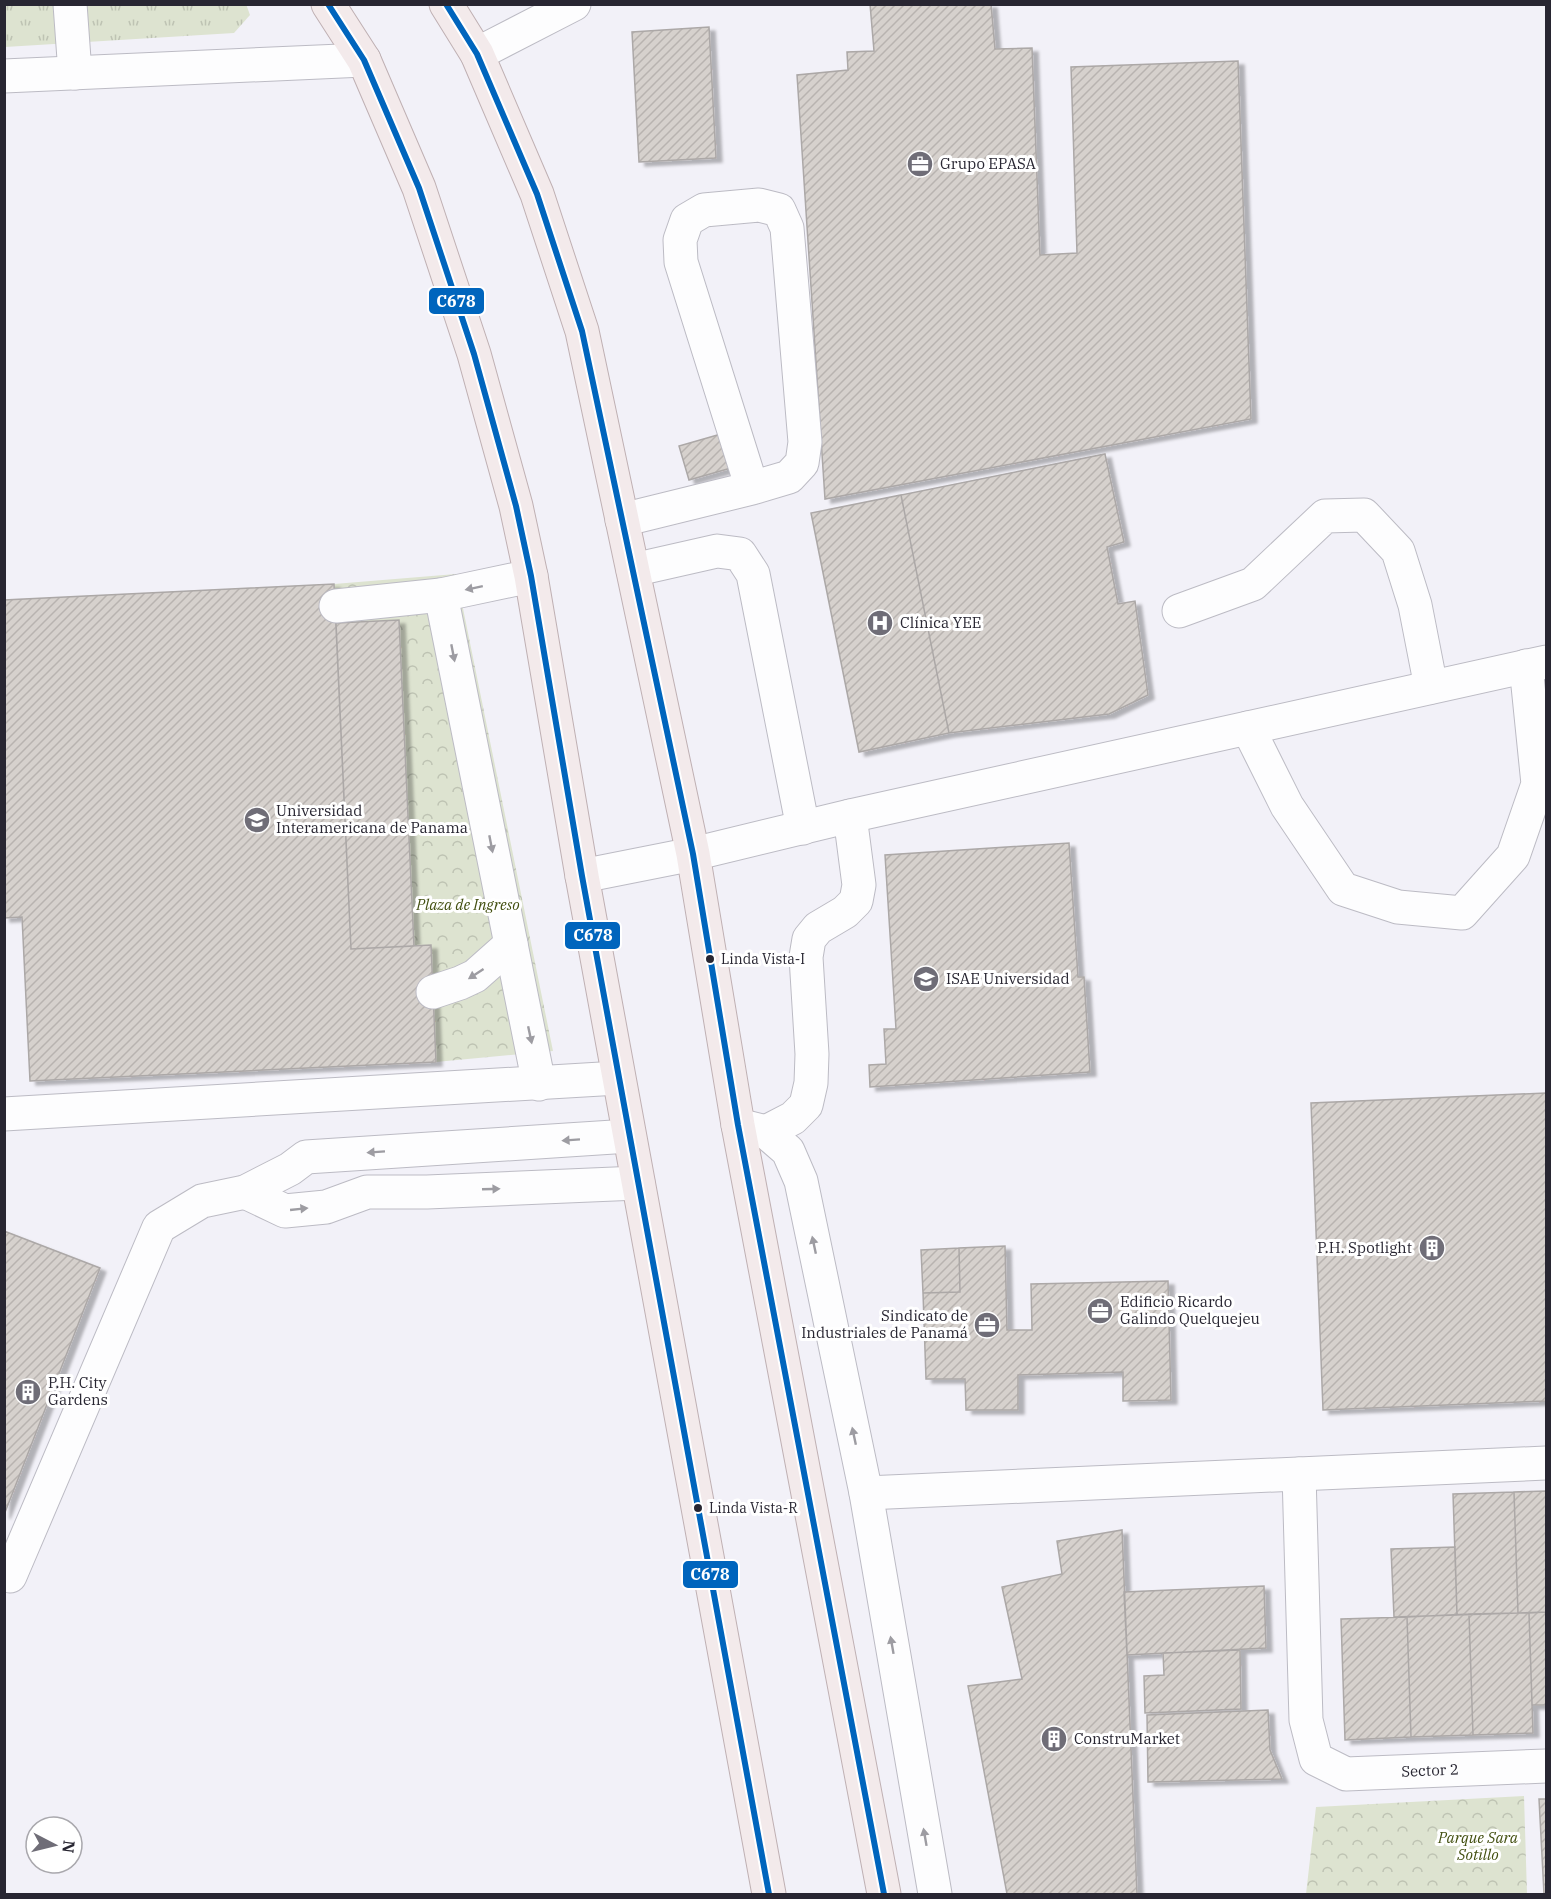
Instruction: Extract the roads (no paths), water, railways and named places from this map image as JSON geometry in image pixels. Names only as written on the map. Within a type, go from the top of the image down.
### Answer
[{"type":"main road","points":[[328,4],[364,60],[419,188],[474,354],[516,506],[531,576],[618,1078],[769,1894]]},
{"type":"main road","points":[[446,4],[477,54],[537,194],[582,331],[752,1128],[884,1894]]},
{"type":"street","points":[[70,4],[75,73]]},
{"type":"street","points":[[477,54],[574,4]]},
{"type":"street","points":[[4,76],[364,60]]},
{"type":"street","points":[[622,520],[753,488],[789,477],[802,463],[805,442],[787,228],[779,210],[759,205],[704,210],[687,220],[680,240],[681,262],[753,488]]},
{"type":"street","points":[[1179,611],[1252,584],[1325,516],[1364,515],[1398,551],[1415,605],[1431,687]]},
{"type":"street","points":[[633,570],[717,551],[740,554],[753,574],[803,828]]},
{"type":"street","points":[[336,606],[441,595],[531,576]]},
{"type":"street","points":[[441,595],[539,1084]]},
{"type":"street","points":[[582,876],[693,854],[850,816],[1536,664],[1538,784],[1513,856],[1462,913],[1398,907],[1343,889],[1287,806],[1248,728]]},
{"type":"street","points":[[752,1128],[793,1118],[806,1105],[811,1083],[812,1054],[806,957],[808,939],[818,928],[845,912],[856,901],[859,885],[850,816]]},
{"type":"street","points":[[433,992],[460,984],[475,976],[511,944]]},
{"type":"street","points":[[4,1114],[618,1078]]},
{"type":"street","points":[[752,1128],[788,1151],[801,1181],[866,1493],[935,1894]]},
{"type":"street","points":[[10,1576],[159,1227],[202,1200],[245,1192],[290,1169],[306,1157],[629,1136]]},
{"type":"street","points":[[245,1192],[285,1211],[326,1207],[367,1192],[427,1192],[638,1183]]},
{"type":"street","points":[[866,1493],[1546,1463]]},
{"type":"street","name":"Sector 2","points":[[1299,1474],[1306,1720],[1316,1759],[1346,1774],[1546,1766]]},
{"type":"place","name":"Grupo EPASA","points":[[920,164]]},
{"type":"place","name":"Clínica YEE","points":[[880,623]]},
{"type":"place","name":"Universidad Interamericana de Panama","points":[[257,820]]},
{"type":"place","name":"Linda Vista-I","points":[[710,959]]},
{"type":"place","name":"ISAE Universidad","points":[[926,979]]},
{"type":"place","name":"P.H. Spotlight","points":[[1432,1248]]},
{"type":"place","name":"Edificio Ricardo Galindo Quelquejeu","points":[[1100,1311]]},
{"type":"place","name":"Sindicato de Industriales de Panamá","points":[[987,1325]]},
{"type":"place","name":"P.H. City Gardens","points":[[28,1392]]},
{"type":"place","name":"Linda Vista-R","points":[[698,1508]]},
{"type":"place","name":"ConstruMarket","points":[[1054,1739]]},
{"type":"park label","name":"Plaza de Ingreso","points":[[468,905]]},
{"type":"park label","name":"Parque Sara Sotillo","points":[[1478,1846]]}]
